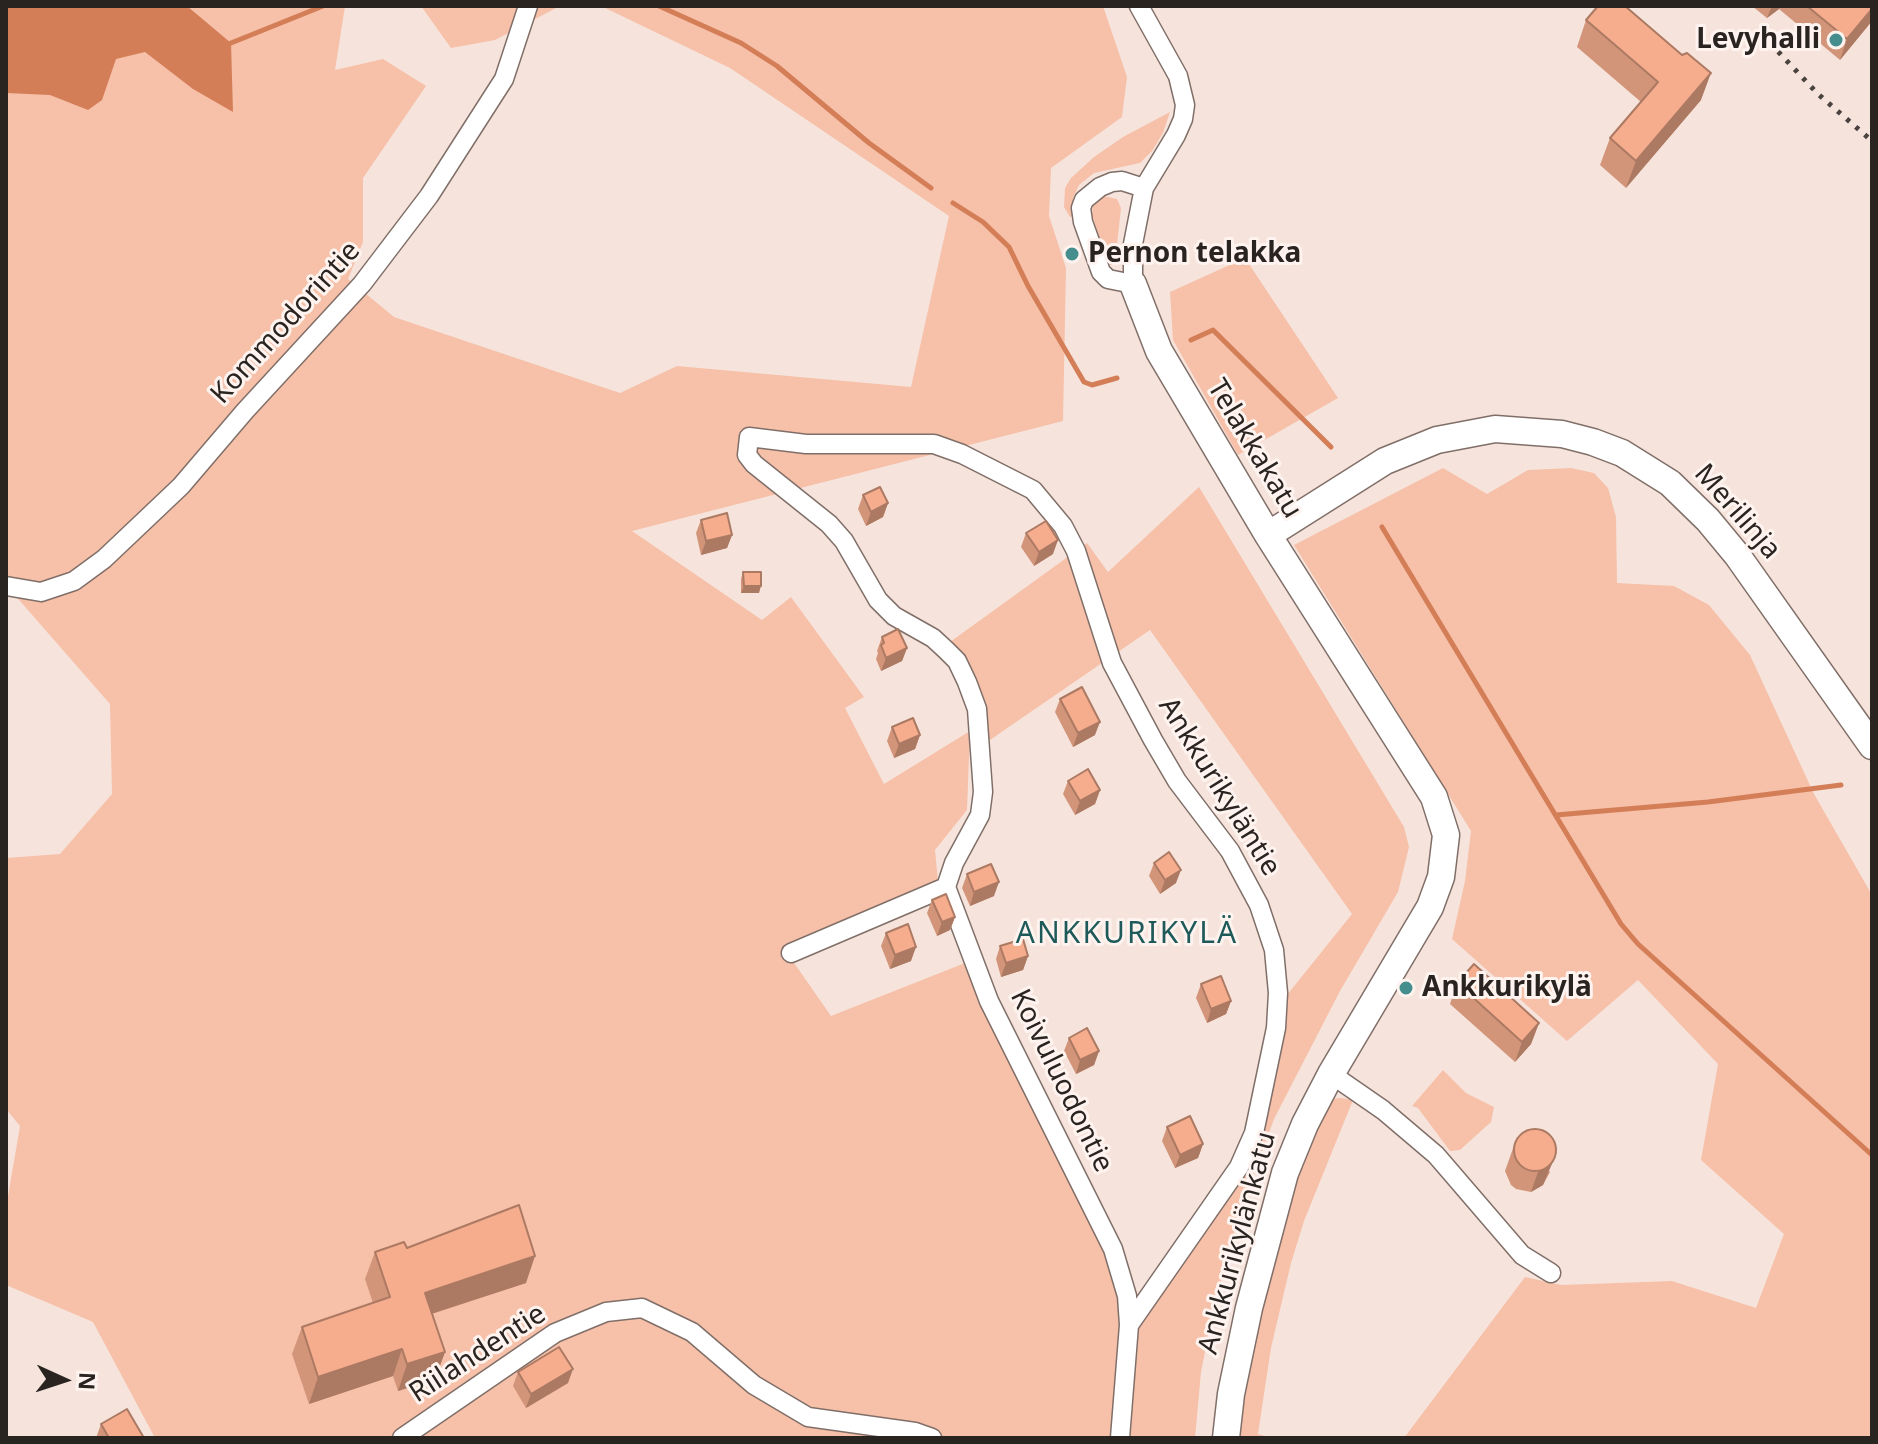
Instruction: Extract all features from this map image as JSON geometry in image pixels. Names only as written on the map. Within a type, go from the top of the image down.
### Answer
[{"type":"street","name":"Kommodorintie","points":[[6,586],[41,592],[74,581],[104,559],[181,486],[362,284],[429,196],[504,79],[528,6]]},
{"type":"street","name":"Telakkakatu","points":[[1139,6],[1178,76],[1185,105],[1176,135],[1144,188],[1133,244],[1133,284],[1159,351],[1268,535],[1434,797],[1442,817],[1445,844],[1441,877],[1430,907]]},
{"type":"street","points":[[1133,284],[1108,279],[1101,272],[1081,208],[1091,193],[1112,182],[1122,181],[1144,188]]},
{"type":"street","name":"Merilinja","points":[[1268,535],[1385,461],[1437,440],[1495,429],[1562,434],[1593,442],[1622,453],[1670,483],[1708,520],[1737,555],[1872,746]]},
{"type":"street","name":"Ankkurikyläntie","points":[[946,887],[954,863],[980,815],[983,792],[977,709],[967,682],[957,661],[933,638],[894,616],[878,600],[844,541],[829,524],[754,464],[747,455],[749,437],[806,444],[934,444],[962,454],[1033,490],[1063,526],[1076,551],[1112,663],[1153,740],[1177,781],[1230,851],[1259,905],[1274,950],[1278,993],[1276,1028],[1254,1133],[1239,1167],[1129,1325]]},
{"type":"street","points":[[791,953],[946,887]]},
{"type":"street","name":"Koivuluodontie","points":[[946,887],[989,1001],[1113,1249],[1127,1296],[1129,1325]]},
{"type":"street","name":"Ankkurikylänkatu","points":[[1226,1438],[1231,1394],[1265,1242],[1285,1173],[1305,1124],[1331,1074],[1430,907]]},
{"type":"street","points":[[1331,1074],[1383,1110],[1436,1155],[1522,1255],[1551,1273]]},
{"type":"street","name":"Riilahdentie","points":[[402,1438],[555,1333],[606,1312],[642,1308],[692,1332],[754,1385],[808,1417],[915,1432],[932,1438]]},
{"type":"street","points":[[1120,1438],[1129,1325]]},
{"type":"shaded area","points":[[6,6],[345,6],[335,70],[383,59],[426,86],[363,178],[363,242],[348,279],[394,317],[620,393],[677,366],[911,387],[949,216],[730,68],[601,6],[1103,6],[1127,77],[1122,117],[1051,168],[1049,216],[1066,268],[1063,421],[632,531],[762,620],[791,597],[864,697],[845,708],[884,784],[970,731],[967,810],[935,850],[938,882],[783,947],[831,1016],[970,961],[1111,1263],[1121,1317],[1142,1313],[1253,1147],[1283,1000],[1352,914],[1150,630],[987,742],[950,642],[1087,543],[1108,572],[1199,487],[1404,827],[1409,847],[1398,892],[1340,991],[1274,1119],[1239,1214],[1201,1372],[1195,1438],[155,1438],[93,1322],[6,1285],[6,1208],[20,1126],[6,1109],[6,858],[60,854],[112,794],[110,704],[6,585]]},
{"type":"shaded area","points":[[6,6],[187,6],[231,43],[233,112],[193,89],[145,52],[116,59],[102,100],[88,110],[50,95],[6,93]]},
{"type":"shaded area","points":[[421,6],[560,6],[495,40],[451,48]]},
{"type":"shaded area","points":[[1170,112],[1163,133],[1140,163],[1094,173],[1079,185],[1073,198],[1073,216],[1070,217],[1064,207],[1065,188],[1071,178],[1123,137]]},
{"type":"shaded area","points":[[1103,196],[1117,199],[1121,208],[1115,263],[1111,265],[1107,264],[1092,215],[1093,203]]},
{"type":"shaded area","points":[[1245,258],[1338,398],[1238,455],[1173,340],[1170,292]]},
{"type":"shaded area","points":[[1443,468],[1487,494],[1528,470],[1571,468],[1594,473],[1608,488],[1616,517],[1617,583],[1674,586],[1709,605],[1750,655],[1814,794],[1872,895],[1872,1438],[1404,1438],[1525,1277],[1561,1285],[1672,1281],[1756,1308],[1784,1234],[1701,1160],[1718,1064],[1638,980],[1567,1041],[1452,939],[1465,881],[1471,831],[1294,545]]},
{"type":"shaded area","points":[[1443,1070],[1466,1093],[1494,1107],[1491,1122],[1460,1150],[1450,1151],[1418,1108],[1412,1106]]},
{"type":"shaded area","points":[[1330,1099],[1353,1100],[1304,1221],[1271,1348],[1258,1434],[1271,1438],[1238,1438],[1245,1377],[1270,1261],[1312,1130]]},
{"type":"building","points":[[1598,6],[1625,6],[1682,55],[1687,53],[1711,73],[1636,161],[1610,138],[1658,82],[1586,20]]},
{"type":"building","points":[[1807,6],[1872,6],[1872,9],[1847,39]]},
{"type":"building","points":[[880,487],[888,503],[871,512],[863,495]]},
{"type":"building","points":[[727,513],[732,535],[706,541],[701,520]]},
{"type":"building","points":[[1046,521],[1058,540],[1039,552],[1026,533]]},
{"type":"building","points":[[743,572],[761,572],[761,586],[744,586]]},
{"type":"building","points":[[898,629],[907,648],[886,658],[881,645],[884,643],[882,637]]},
{"type":"building","points":[[1082,687],[1100,722],[1078,733],[1060,699]]},
{"type":"building","points":[[913,718],[920,735],[899,744],[892,727]]},
{"type":"building","points":[[1088,769],[1100,790],[1080,801],[1068,781]]},
{"type":"building","points":[[1169,852],[1181,870],[1165,880],[1154,863]]},
{"type":"building","points":[[991,864],[999,882],[974,892],[967,874]]},
{"type":"building","points":[[946,894],[955,917],[942,922],[932,900]]},
{"type":"building","points":[[908,924],[916,947],[895,955],[886,933]]},
{"type":"building","points":[[1023,939],[1028,956],[1006,963],[1000,946]]},
{"type":"building","points":[[1474,964],[1539,1023],[1522,1042],[1457,983]]},
{"type":"building","points":[[1221,976],[1231,1001],[1211,1009],[1201,984]]},
{"type":"building","points":[[1087,1028],[1099,1051],[1080,1060],[1069,1038]]},
{"type":"building","points":[[1190,1116],[1203,1144],[1180,1155],[1167,1127]]},
{"type":"building","points":[[1535,1129],[1550,1135],[1556,1150],[1550,1165],[1535,1171],[1520,1165],[1514,1150],[1520,1135]]},
{"type":"building","points":[[519,1205],[535,1256],[425,1293],[445,1352],[407,1364],[402,1349],[318,1377],[302,1327],[390,1297],[375,1252],[404,1242],[407,1248]]},
{"type":"building","points":[[559,1347],[573,1369],[531,1394],[518,1372]]},
{"type":"building","points":[[127,1409],[144,1438],[109,1438],[101,1424]]},
{"type":"waterway","points":[[231,43],[323,6]]},
{"type":"waterway","points":[[659,6],[741,43],[777,66],[869,143],[931,188]]},
{"type":"waterway","points":[[953,203],[983,222],[1009,247],[1084,382],[1092,385],[1117,378]]},
{"type":"waterway","points":[[1191,340],[1213,330],[1331,447]]},
{"type":"waterway","points":[[1382,527],[1621,924],[1638,944],[1872,1155]]},
{"type":"waterway","points":[[1556,815],[1708,802],[1841,785]]},
{"type":"railway","points":[[1770,43],[1818,94],[1872,141]]},
{"type":"place","name":"Levyhalli","points":[[1836,40]]},
{"type":"place","name":"Pernon telakka","points":[[1072,254]]},
{"type":"place","name":"Ankkurikylä","points":[[1406,988]]},
{"type":"district","name":"ANKKURIKYLÄ","points":[[1127,934]]}]
